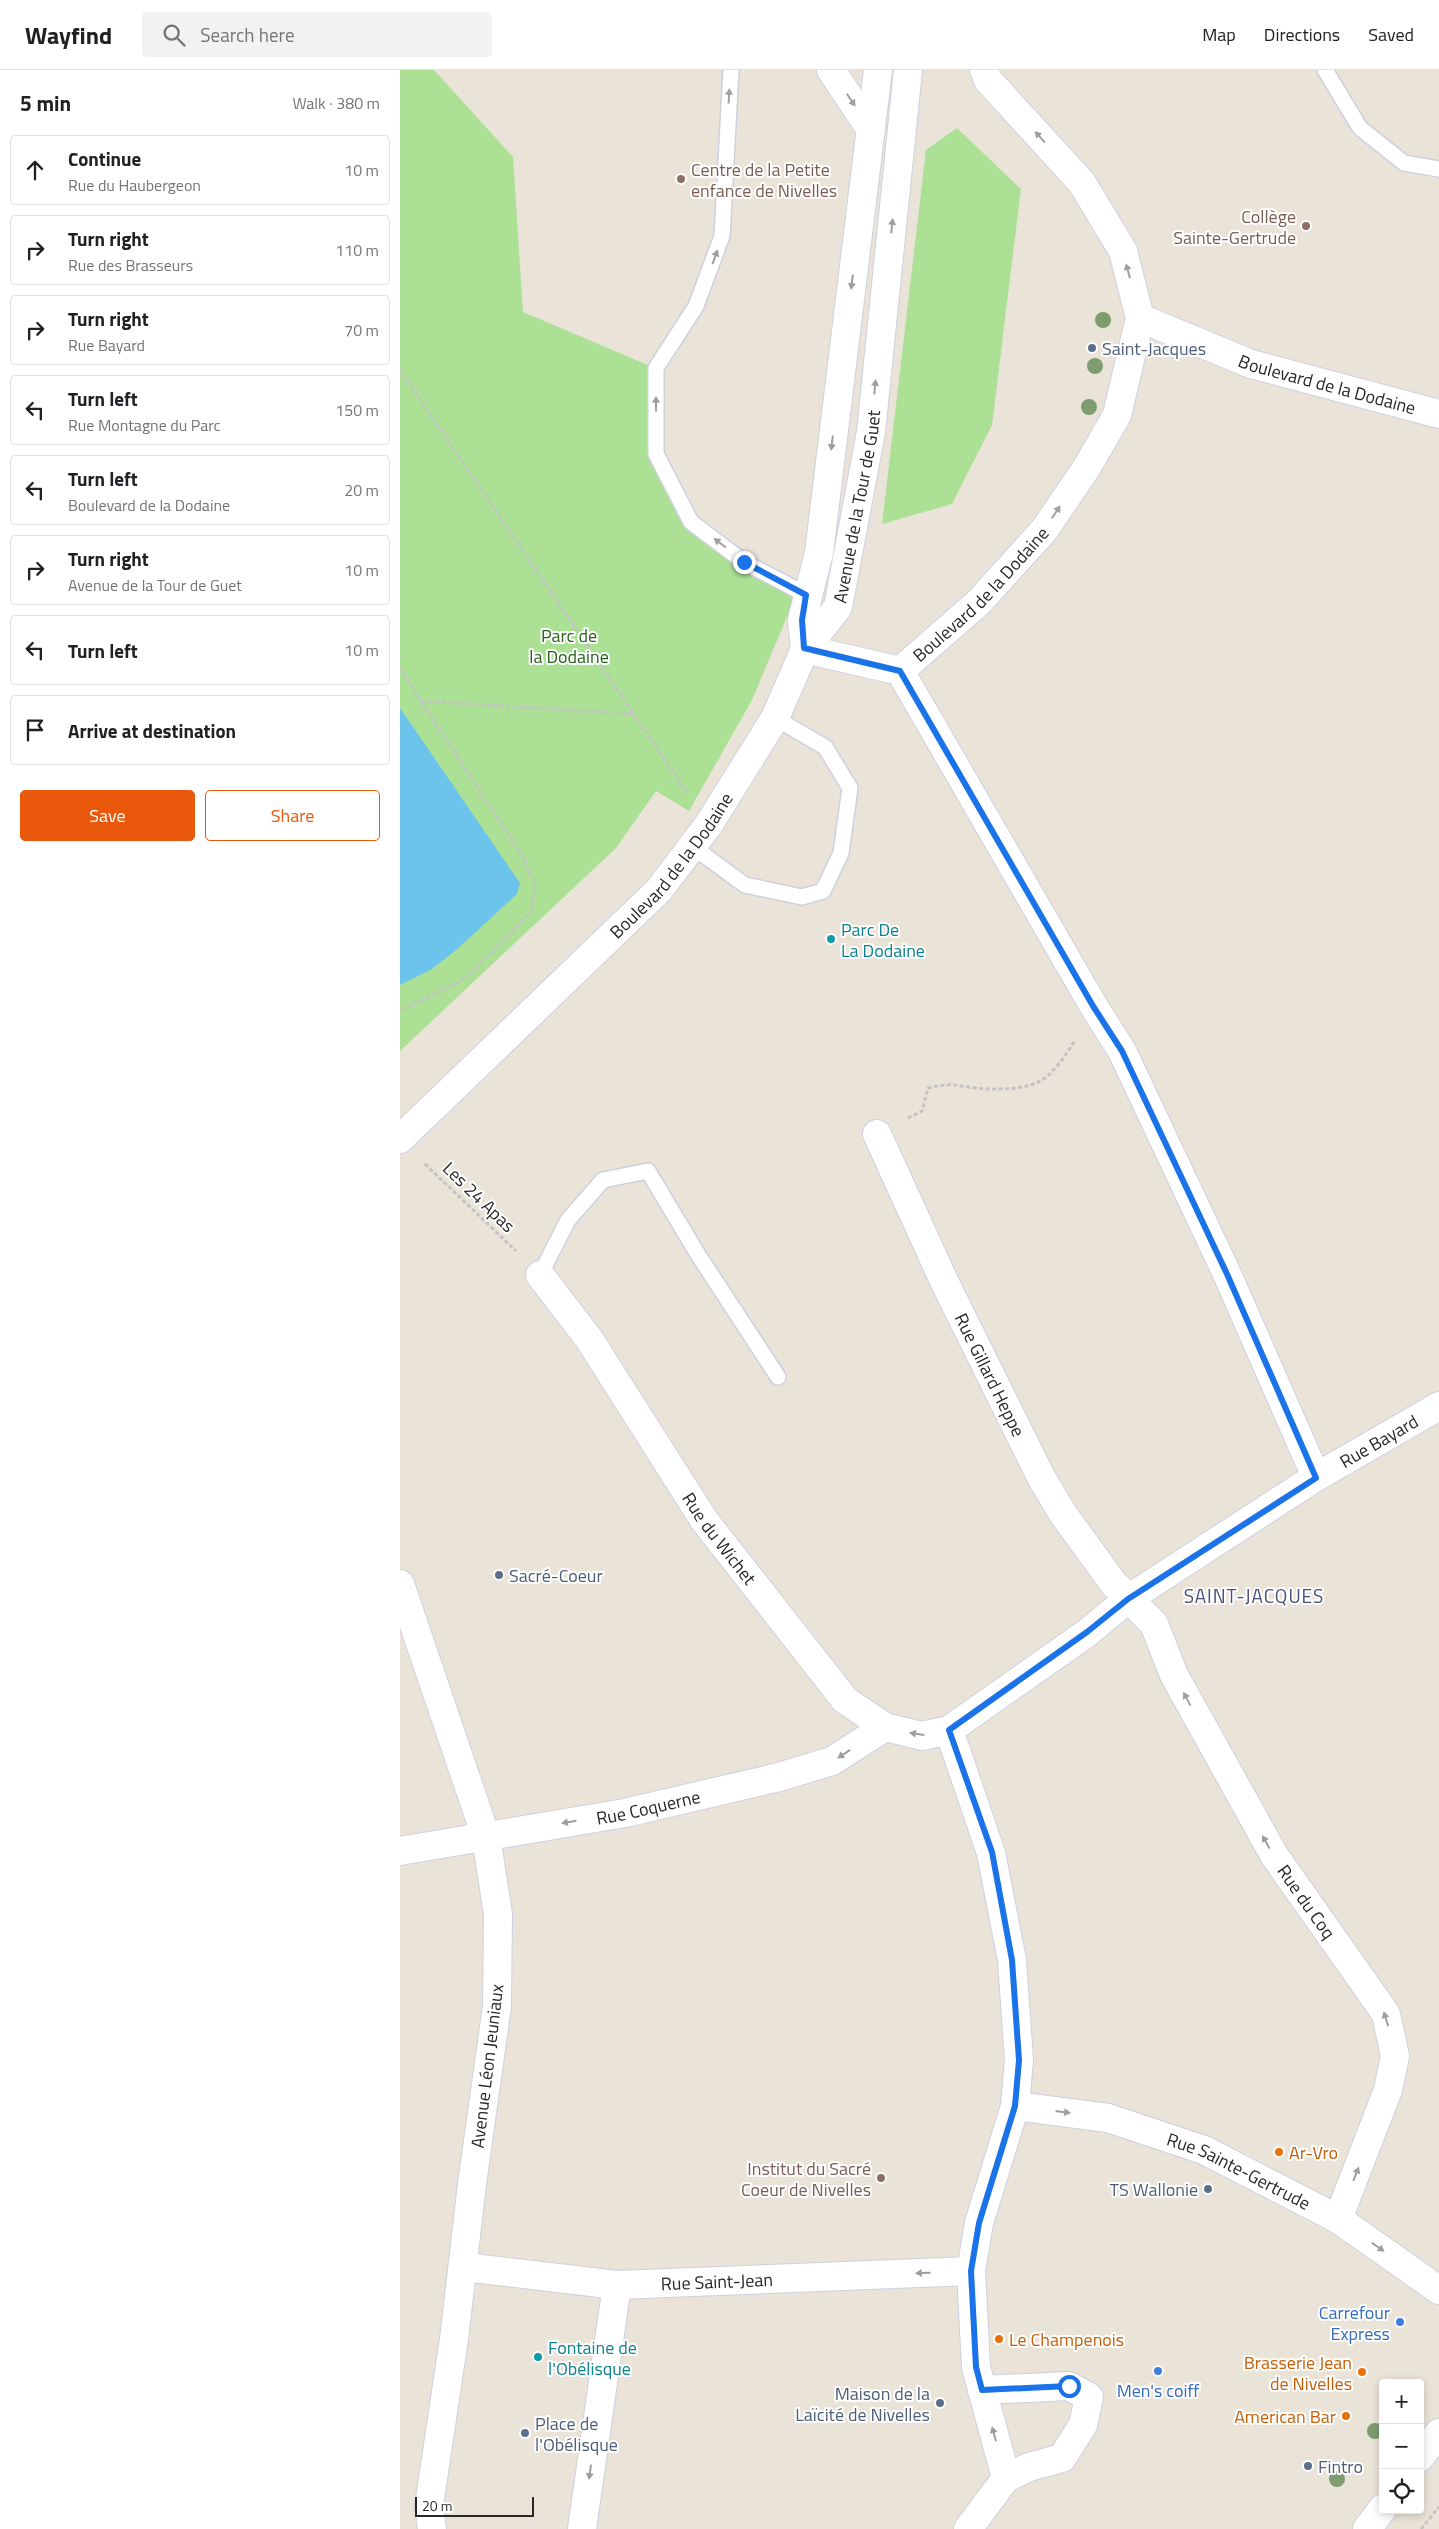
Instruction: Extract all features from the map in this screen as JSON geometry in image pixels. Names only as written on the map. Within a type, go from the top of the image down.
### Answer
[{"type":"street","points":[[831,70],[871,130]]},
{"type":"street","name":"Avenue de la Tour de Guet","points":[[804,648],[802,620],[806,595],[819,553],[878,70]]},
{"type":"street","name":"Avenue de la Tour de Guet","points":[[804,648],[838,607],[871,432],[908,70]]},
{"type":"street","points":[[984,70],[988,80],[1082,183],[1123,251],[1140,318]]},
{"type":"street","name":"Boulevard de la Dodaine","points":[[400,1139],[659,890],[693,847],[774,718],[804,648],[900,671],[979,602],[1045,529],[1088,467],[1117,415],[1140,318],[1251,364],[1439,414]]},
{"type":"street","points":[[900,671],[1093,1006],[1122,1051],[1227,1274],[1316,1478]]},
{"type":"street","name":"Rue Gillard Heppe","points":[[877,1134],[944,1281],[1041,1477],[1063,1514],[1114,1584],[1128,1599]]},
{"type":"street","name":"Rue du Wichet","points":[[540,1274],[589,1339],[704,1520],[774,1612],[845,1700],[885,1727],[922,1736],[949,1730]]},
{"type":"street","name":"Rue Bayard","points":[[949,1730],[1087,1632],[1128,1599],[1316,1478],[1439,1406]]},
{"type":"street","name":"Avenue Léon Jeuniaux","points":[[400,1584],[486,1837],[498,1914],[498,2006],[472,2184],[464,2266],[429,2505],[432,2529]]},
{"type":"street","name":"Rue du Coq","points":[[1128,1599],[1154,1624],[1174,1675],[1274,1855],[1386,2014],[1395,2056],[1388,2090],[1338,2219]]},
{"type":"street","name":"Rue Coquerne","points":[[400,1851],[625,1813],[778,1776],[832,1761],[885,1727]]},
{"type":"street","points":[[949,1730],[992,1852],[1012,1960],[1019,2060],[1015,2106],[979,2223],[971,2271],[976,2367],[1006,2478]]},
{"type":"street","name":"Rue Sainte-Gertrude","points":[[1015,2106],[1108,2118],[1204,2150],[1338,2219],[1439,2290]]},
{"type":"street","name":"Rue Saint-Jean","points":[[464,2266],[617,2285],[971,2271]]},
{"type":"street","points":[[582,2529],[617,2285]]},
{"type":"street","points":[[968,2529],[1006,2478],[1029,2467],[1062,2458],[1083,2425],[1089,2397],[1069,2386],[982,2390]]},
{"type":"street","points":[[1424,2452],[1439,2433]]},
{"type":"street","points":[[1367,2529],[1379,2513]]},
{"type":"lane","points":[[731,70],[722,236],[696,306],[656,368],[656,454],[691,522],[744,562],[806,595]]},
{"type":"lane","points":[[1325,70],[1360,128],[1404,163],[1439,168]]},
{"type":"lane","points":[[693,847],[745,885],[802,897],[823,891],[841,853],[850,788],[825,746],[774,718]]},
{"type":"lane","points":[[540,1274],[568,1220],[603,1180],[648,1171],[697,1253],[778,1377]]},
{"type":"path","points":[[400,370],[708,824]]},
{"type":"path","points":[[400,669],[523,858],[535,886],[531,912],[466,978],[400,1011]]},
{"type":"path","points":[[422,701],[634,714]]},
{"type":"path","points":[[922,1110],[928,1088],[948,1083],[977,1088],[1017,1088],[1042,1080],[1064,1056],[1086,1025],[1093,1006]]},
{"type":"path","name":"Les 24 Apas","points":[[421,1160],[540,1274]]},
{"type":"path","points":[[1421,2529],[1439,2507]]},
{"type":"green space","name":"Parc de la Dodaine","points":[[400,70],[434,70],[513,157],[523,312],[650,366],[650,454],[686,524],[797,593],[752,700],[689,811],[656,791],[616,848],[400,1051]]},
{"type":"green space","points":[[957,128],[1021,189],[992,425],[952,504],[882,524],[926,150]]},
{"type":"water","points":[[400,708],[520,883],[517,894],[456,950],[432,969],[400,985]]},
{"type":"place","name":"Centre de la Petite enfance de Nivelles","points":[[681,179]]},
{"type":"place","name":"Collège Sainte-Gertrude","points":[[1306,226]]},
{"type":"place","name":"Saint-Jacques","points":[[1092,348]]},
{"type":"place","name":"Parc De La Dodaine","points":[[831,939]]},
{"type":"place","name":"Sacré-Coeur","points":[[499,1575]]},
{"type":"place","name":"Ar-Vro","points":[[1279,2152]]},
{"type":"place","name":"Institut du Sacré Coeur de Nivelles","points":[[881,2178]]},
{"type":"place","name":"TS Wallonie","points":[[1208,2189]]},
{"type":"place","name":"Carrefour Express","points":[[1400,2322]]},
{"type":"place","name":"Le Champenois","points":[[999,2339]]},
{"type":"place","name":"Fontaine de l'Obélisque","points":[[538,2357]]},
{"type":"place","name":"Men's coiff","points":[[1158,2371]]},
{"type":"place","name":"Brasserie Jean de Nivelles","points":[[1362,2372]]},
{"type":"place","name":"Maison de la Laïcité de Nivelles","points":[[940,2403]]},
{"type":"place","name":"American Bar","points":[[1346,2416]]},
{"type":"place","name":"Place de l'Obélisque","points":[[525,2433]]},
{"type":"place","name":"Fintro","points":[[1308,2466]]},
{"type":"district","name":"SAINT-JACQUES","points":[[1254,1595]]},
{"type":"route","points":[[744,562],[806,595],[802,620],[804,648],[900,671],[1093,1006],[1122,1051],[1227,1274],[1316,1478],[1128,1599],[1087,1632],[949,1730],[992,1852],[1012,1960],[1019,2060],[1015,2106],[979,2223],[971,2271],[976,2367],[982,2390],[1069,2386]]}]
